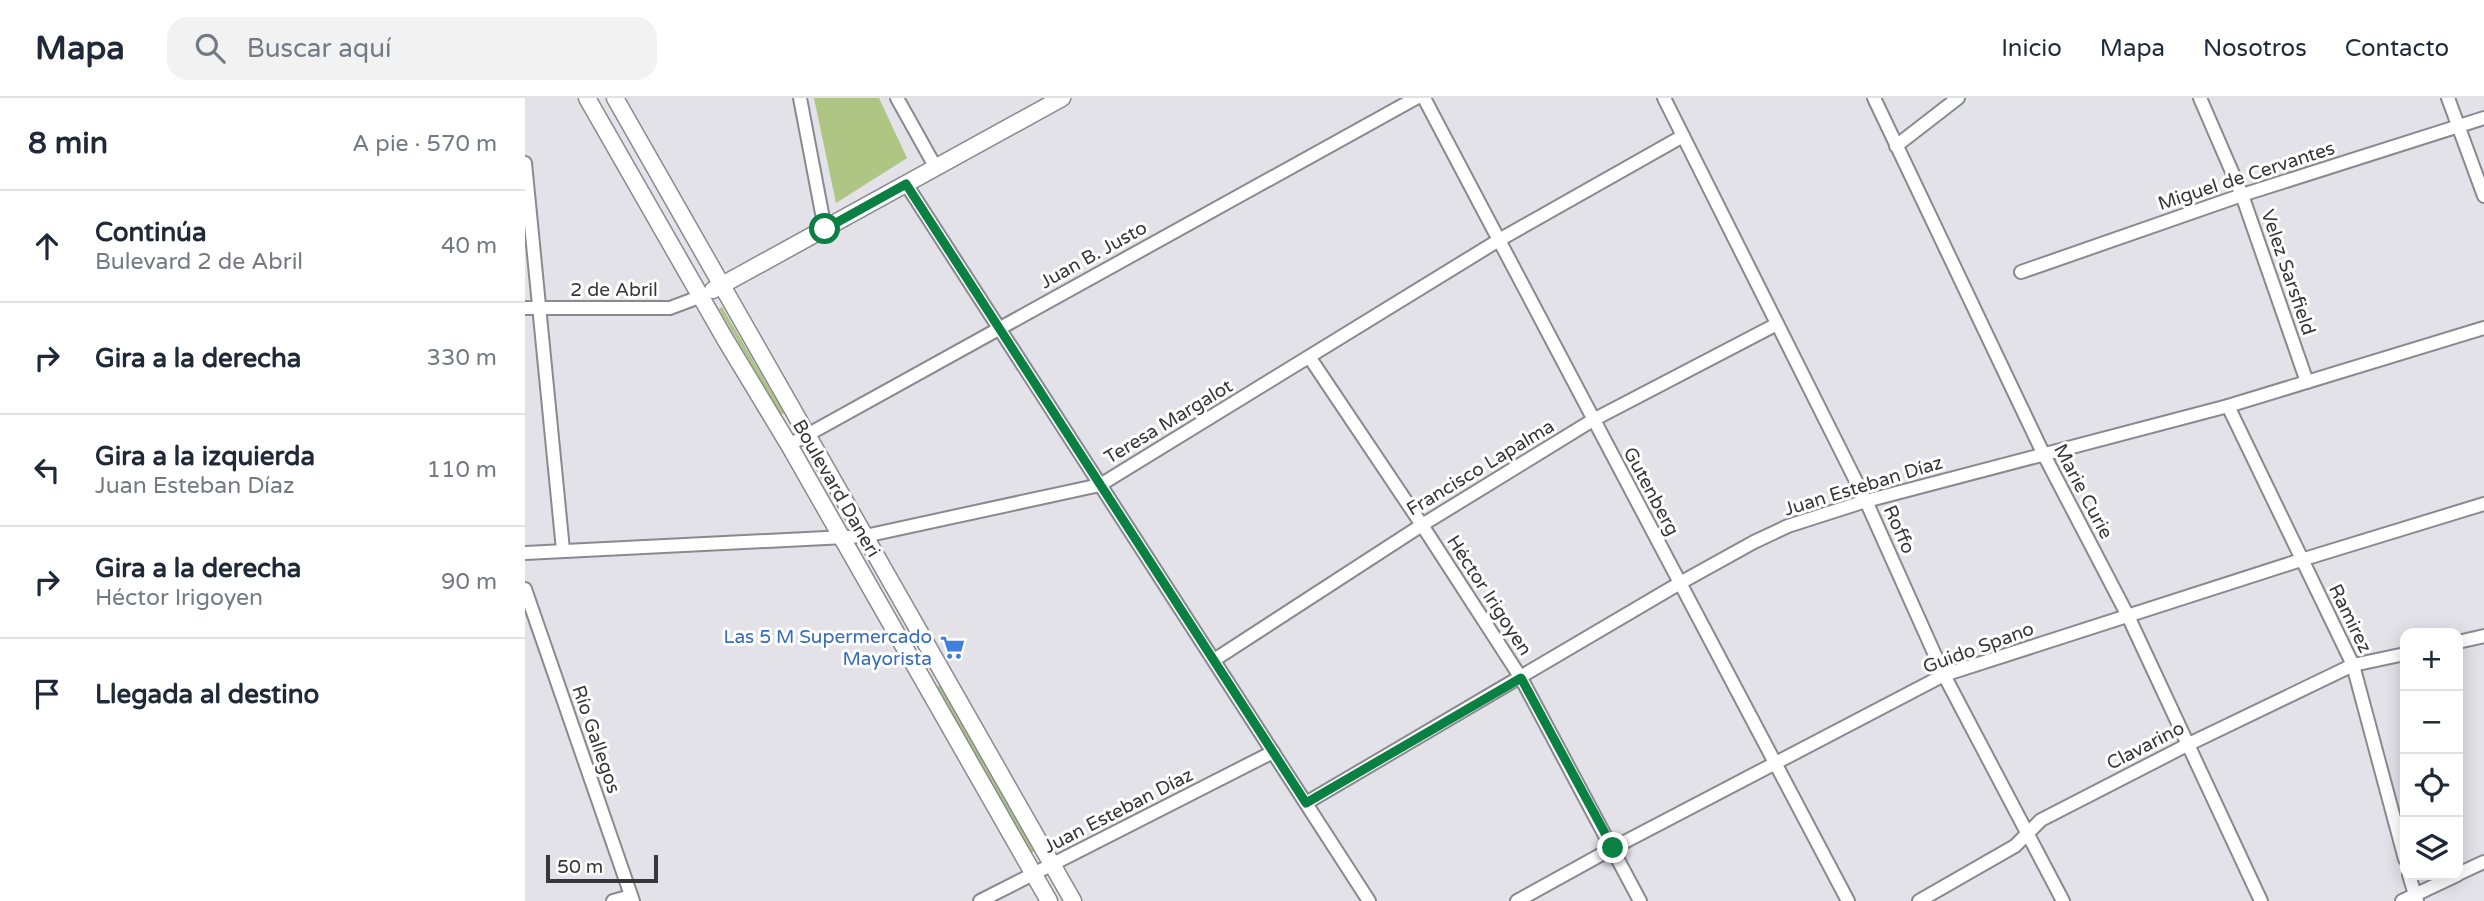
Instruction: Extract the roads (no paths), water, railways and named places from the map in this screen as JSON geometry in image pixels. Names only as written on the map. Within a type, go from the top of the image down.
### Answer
[{"type":"main road","name":"Boulevard Daneri","points":[[587,98],[1049,901]]},
{"type":"main road","name":"Boulevard Daneri","points":[[615,98],[1073,901]]},
{"type":"main road","points":[[702,296],[1062,98]]},
{"type":"main road","points":[[644,197],[664,185]]},
{"type":"main road","points":[[913,663],[932,653]]},
{"type":"street","points":[[800,98],[825,229]]},
{"type":"street","points":[[897,98],[936,168]]},
{"type":"street","name":"Juan B. Justo","points":[[789,445],[1416,98]]},
{"type":"street","name":"Gutenberg","points":[[1424,98],[1848,901]]},
{"type":"street","name":"Roffo","points":[[1664,98],[1866,501],[1944,675],[2063,901]]},
{"type":"street","name":"Marie Curie","points":[[1874,98],[2043,453],[2128,616],[2261,901]]},
{"type":"street","points":[[1896,146],[1958,98]]},
{"type":"street","name":"Velez Sarsfield","points":[[2200,98],[2242,195],[2307,382]]},
{"type":"street","points":[[2448,98],[2484,196]]},
{"type":"street","name":"Miguel de Cervantes","points":[[2021,272],[2242,195],[2484,118]]},
{"type":"street","name":"Teresa Margalot","points":[[525,553],[865,536],[1100,485],[1499,240],[1683,136]]},
{"type":"street","points":[[525,163],[563,550]]},
{"type":"street","points":[[906,184],[1369,901]]},
{"type":"street","name":"2 de Abril","points":[[525,308],[670,308],[702,296]]},
{"type":"street","name":"Francisco Lapalma","points":[[1214,660],[1422,524],[1593,420],[1777,324]]},
{"type":"street","name":"Juan Esteban Díaz","points":[[1306,803],[1680,583],[1753,542],[1789,526],[1866,501],[2228,406],[2484,328]]},
{"type":"street","name":"Héctor Irigoyen","points":[[1310,358],[1422,524],[1521,678],[1640,901]]},
{"type":"street","name":"Ramirez","points":[[2228,406],[2353,665],[2400,840]]},
{"type":"street","name":"Guido Spano","points":[[1517,901],[1944,675],[2484,504]]},
{"type":"street","name":"Río Gallegos","points":[[525,589],[632,899]]},
{"type":"street","points":[[2463,641],[2484,636]]},
{"type":"street","name":"Clavarino","points":[[1919,901],[2015,846],[2042,820],[2189,744],[2353,665],[2400,655]]},
{"type":"street","name":"Juan Esteban Díaz","points":[[980,901],[1273,752]]},
{"type":"street","points":[[2463,872],[2484,862]]},
{"type":"street","points":[[2411,880],[2416,898]]},
{"type":"street","points":[[2402,901],[2416,898],[2448,880]]},
{"type":"street","points":[[613,901],[632,899]]},
{"type":"place","name":"Las 5 M Supermercado Mayorista","points":[[952,647]]}]
